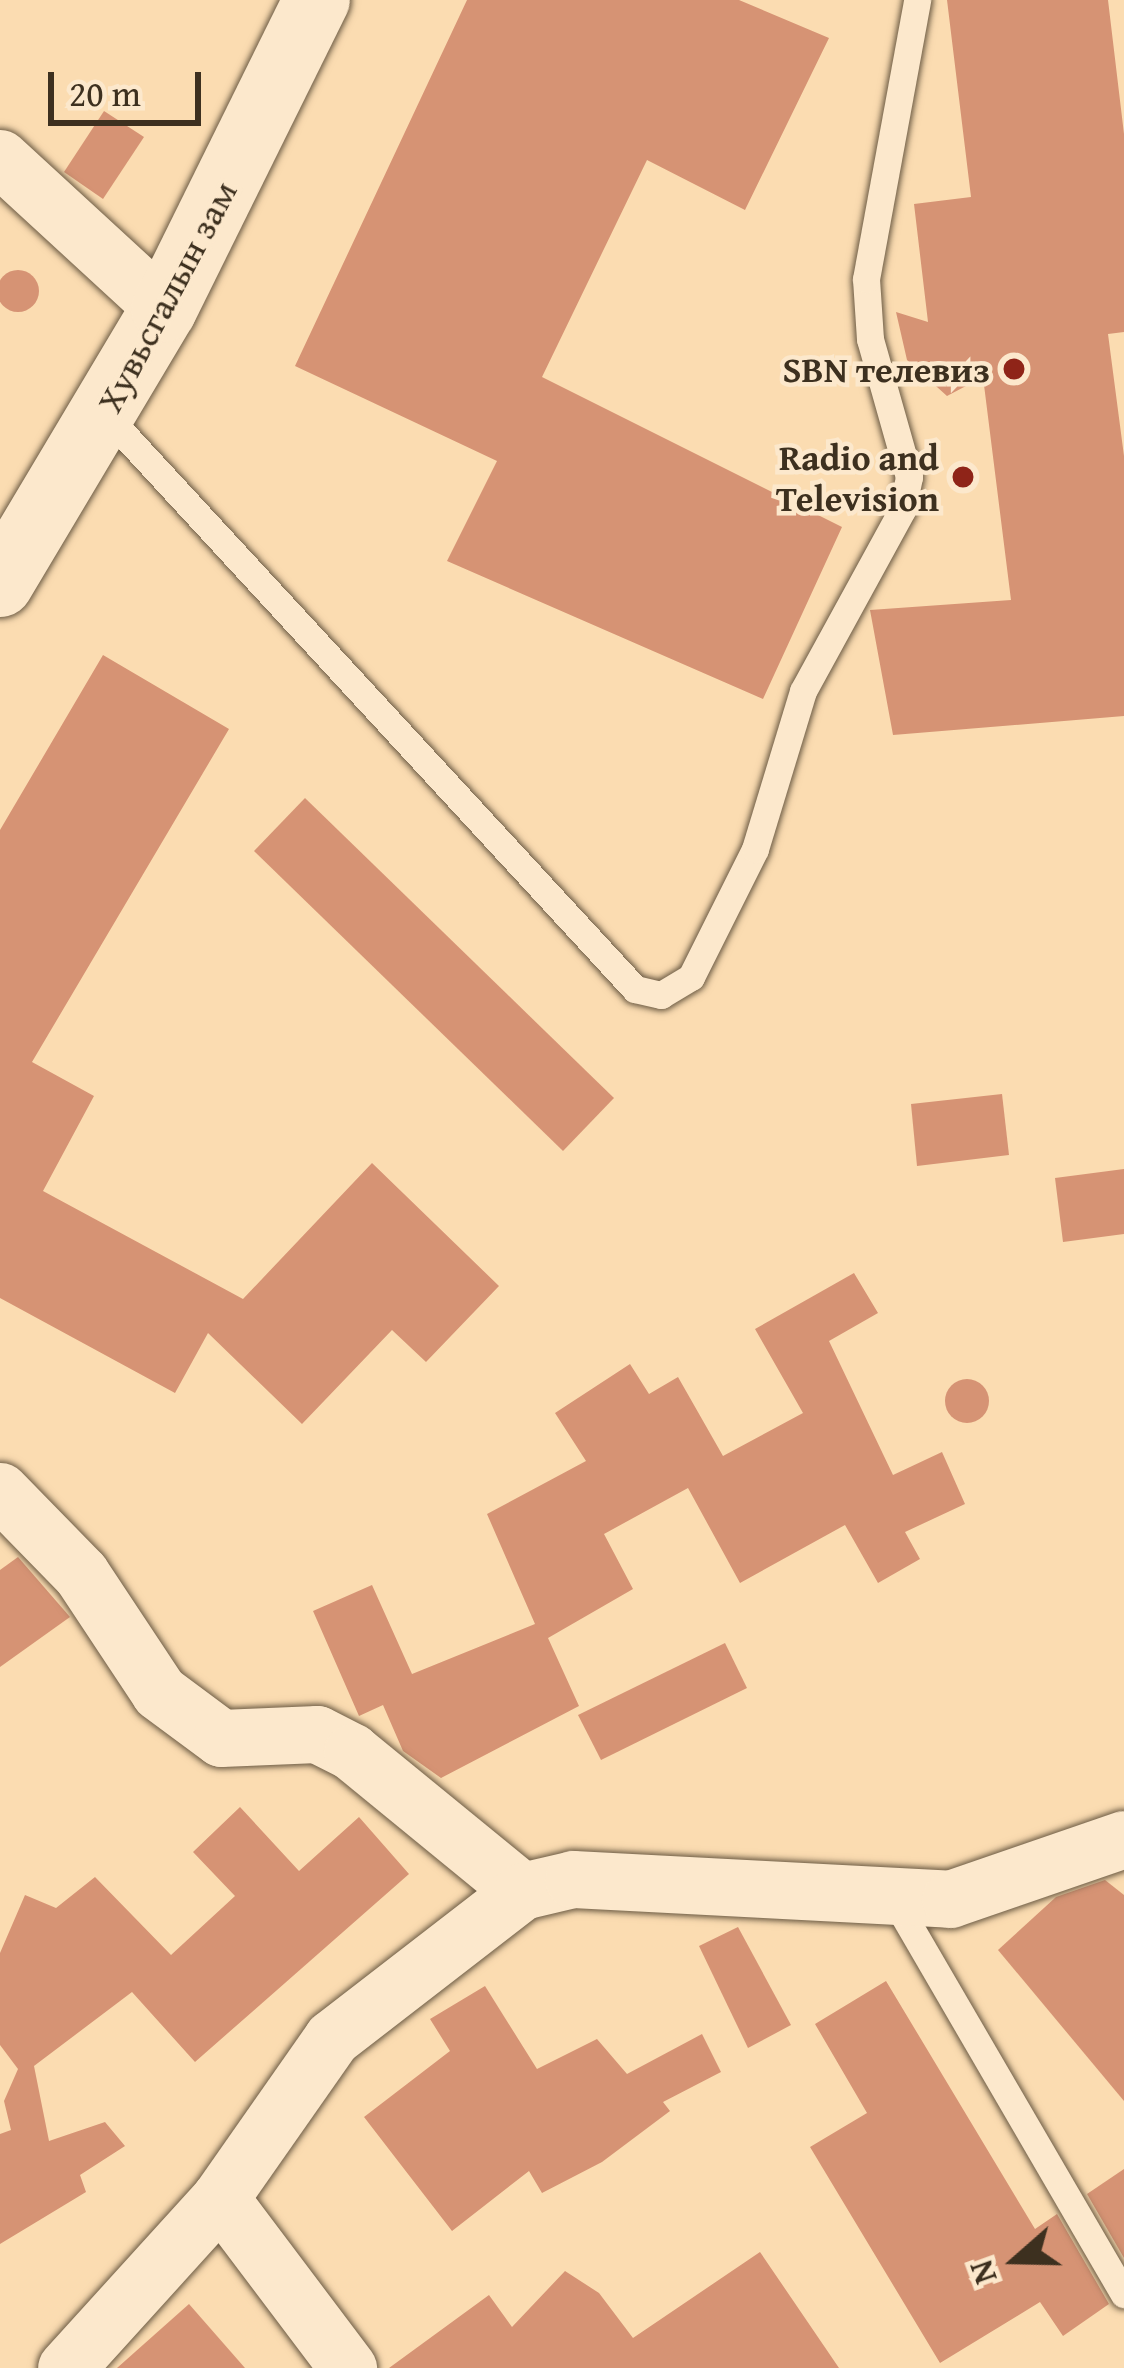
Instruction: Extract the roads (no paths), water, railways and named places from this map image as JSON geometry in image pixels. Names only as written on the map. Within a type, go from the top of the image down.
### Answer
[{"type":"main road","name":"Хувьсгалын зам","points":[[0,584],[164,309],[317,0]]},
{"type":"street","points":[[0,158],[164,309]]},
{"type":"street","points":[[0,1491],[81,1574],[159,1692],[220,1738],[317,1734],[352,1752],[522,1891]]},
{"type":"street","points":[[66,2368],[220,2198],[332,2038],[522,1891],[573,1880],[895,1900],[996,1888],[1124,1839]]},
{"type":"street","points":[[220,2198],[348,2368]]},
{"type":"lane","points":[[105,414],[635,989],[661,995],[702,956],[755,849],[803,691],[902,510],[909,477],[870,339],[866,278],[916,0]]},
{"type":"lane","points":[[895,1900],[1124,2294]]},
{"type":"place","name":"SBN телевиз","points":[[1014,369]]},
{"type":"place","name":"Radio and Television","points":[[963,477]]}]
